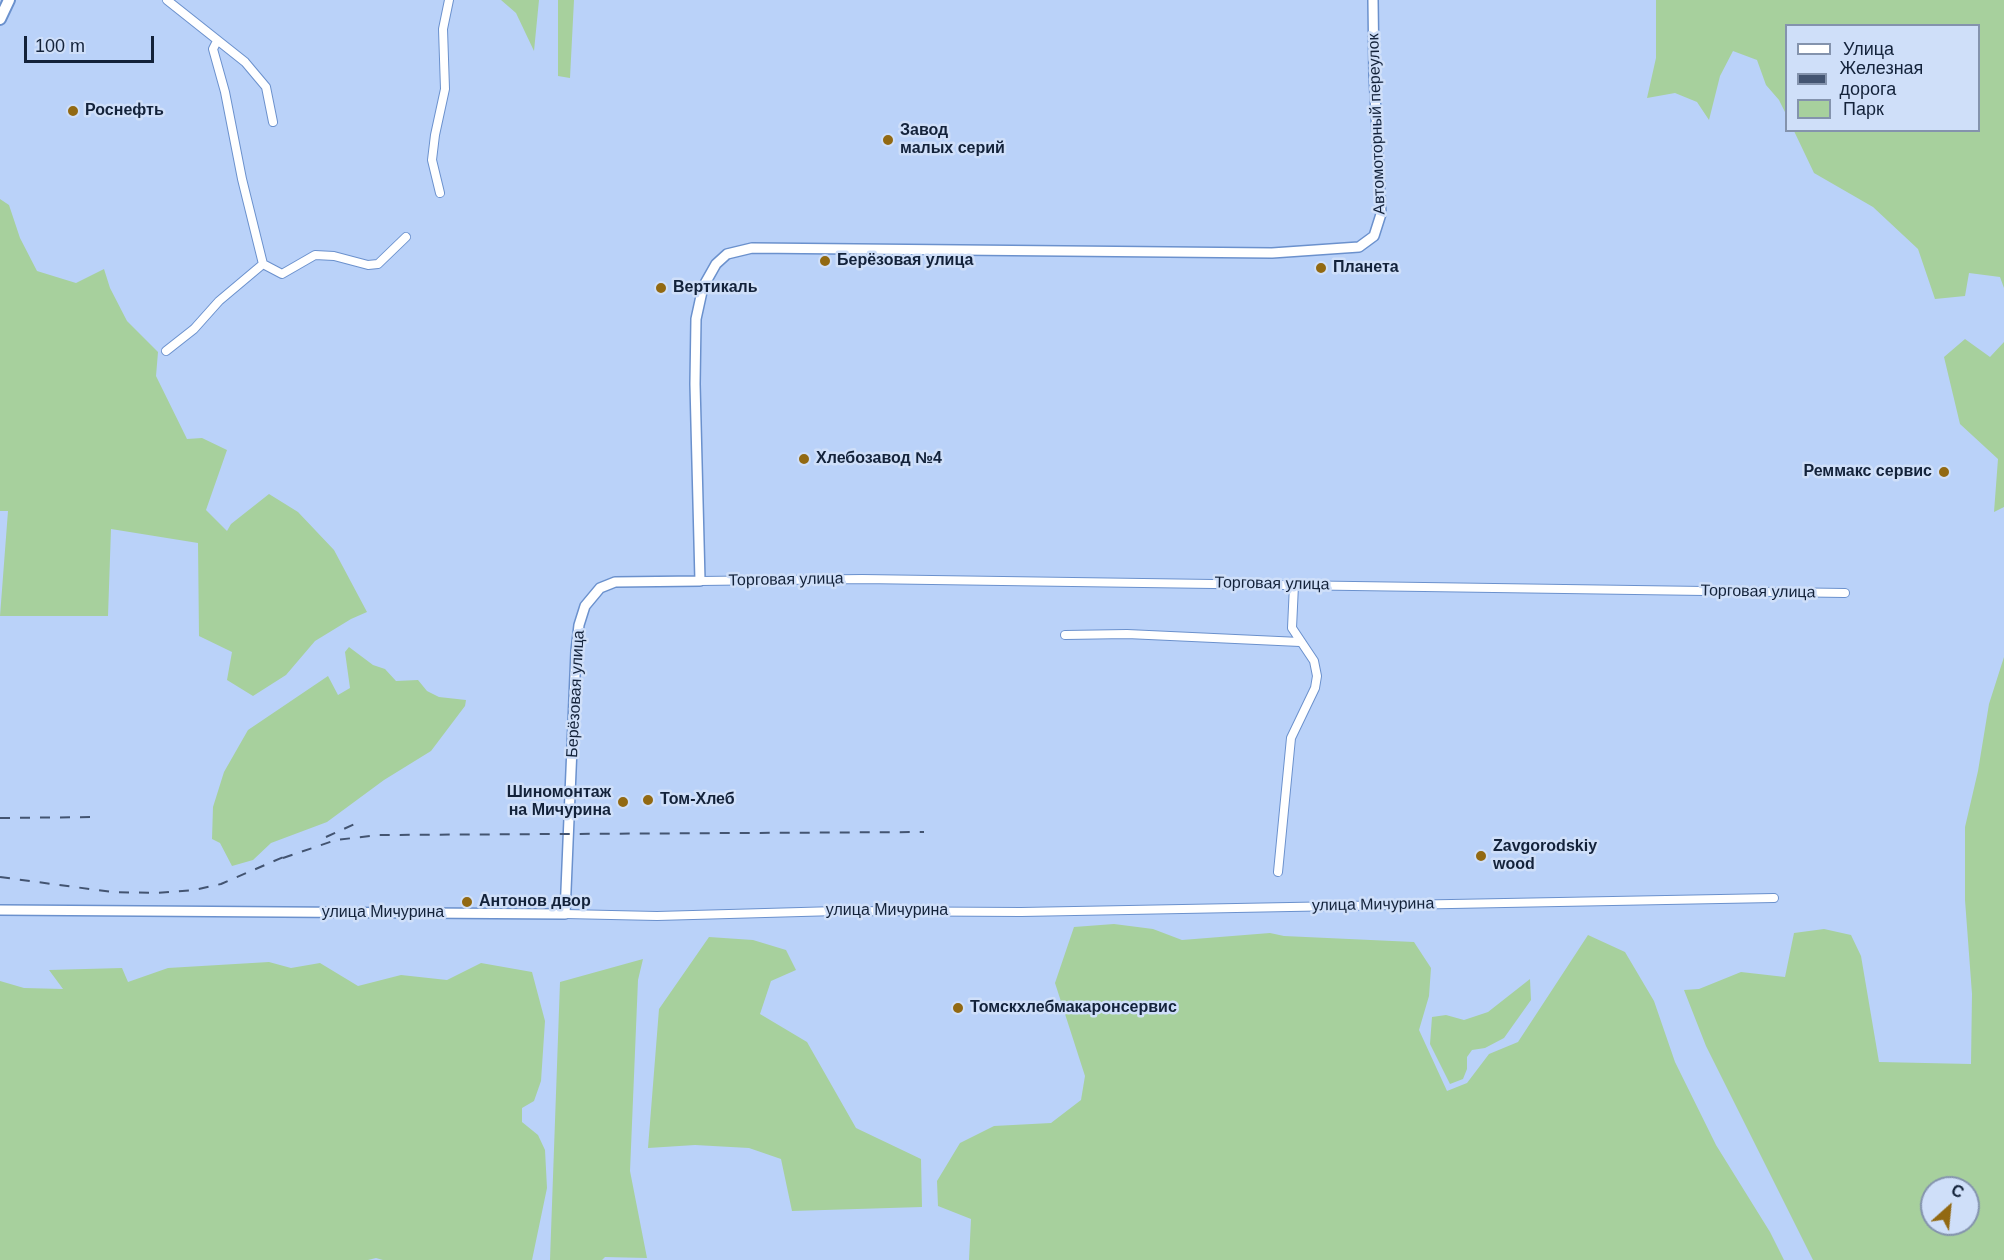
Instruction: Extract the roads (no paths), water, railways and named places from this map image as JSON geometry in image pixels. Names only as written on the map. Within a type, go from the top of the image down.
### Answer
[{"type":"main road","points":[[0,19],[9,0]]},
{"type":"street","points":[[166,0],[245,62],[266,87],[273,122]]},
{"type":"street","points":[[440,193],[432,160],[445,89],[443,28],[449,0]]},
{"type":"street","name":"Автомоторный переулок","points":[[700,581],[694,384],[696,319],[708,276],[727,254],[752,249],[1272,253],[1350,249],[1367,244],[1379,227],[1381,214],[1373,0]]},
{"type":"street","points":[[218,41],[213,49],[225,92],[242,179],[263,264],[282,274],[315,255],[334,256],[368,265],[378,264],[406,237]]},
{"type":"street","points":[[166,351],[194,329],[219,301],[263,264]]},
{"type":"street","name":"Торговая улица","points":[[700,581],[862,579],[1845,593]]},
{"type":"street","name":"Берёзовая улица","points":[[566,914],[576,651],[579,626],[585,606],[590,596],[600,588],[615,582],[700,581]]},
{"type":"street","points":[[1278,872],[1291,738],[1315,688],[1317,676],[1314,661],[1292,628],[1294,585]]},
{"type":"street","points":[[1065,635],[1127,634],[1300,642]]},
{"type":"street","name":"улица Мичурина","points":[[0,910],[657,916],[837,910],[1045,912],[1774,898]]},
{"type":"railway","points":[[0,818],[98,817]]},
{"type":"railway","points":[[326,837],[359,822]]},
{"type":"railway","points":[[283,858],[336,840],[379,835],[924,832]]},
{"type":"railway","points":[[0,877],[112,892],[156,893],[194,890],[221,884],[288,855]]},
{"type":"place","name":"Роснефть","points":[[73,111]]},
{"type":"place","name":"Завод малых серий","points":[[888,140]]},
{"type":"place","name":"Берёзовая улица","points":[[825,261]]},
{"type":"place","name":"Планета","points":[[1321,268]]},
{"type":"place","name":"Вертикаль","points":[[661,288]]},
{"type":"place","name":"Хлебозавод №4","points":[[804,459]]},
{"type":"place","name":"Реммакс сервис","points":[[1944,472]]},
{"type":"place","name":"Том-Хлеб","points":[[648,800]]},
{"type":"place","name":"Шиномонтаж на Мичурина","points":[[623,802]]},
{"type":"place","name":"Zavgorodskiy wood","points":[[1481,856]]},
{"type":"place","name":"Антонов двор","points":[[467,902]]},
{"type":"place","name":"Томскхлебмакаронсервис","points":[[958,1008]]}]
